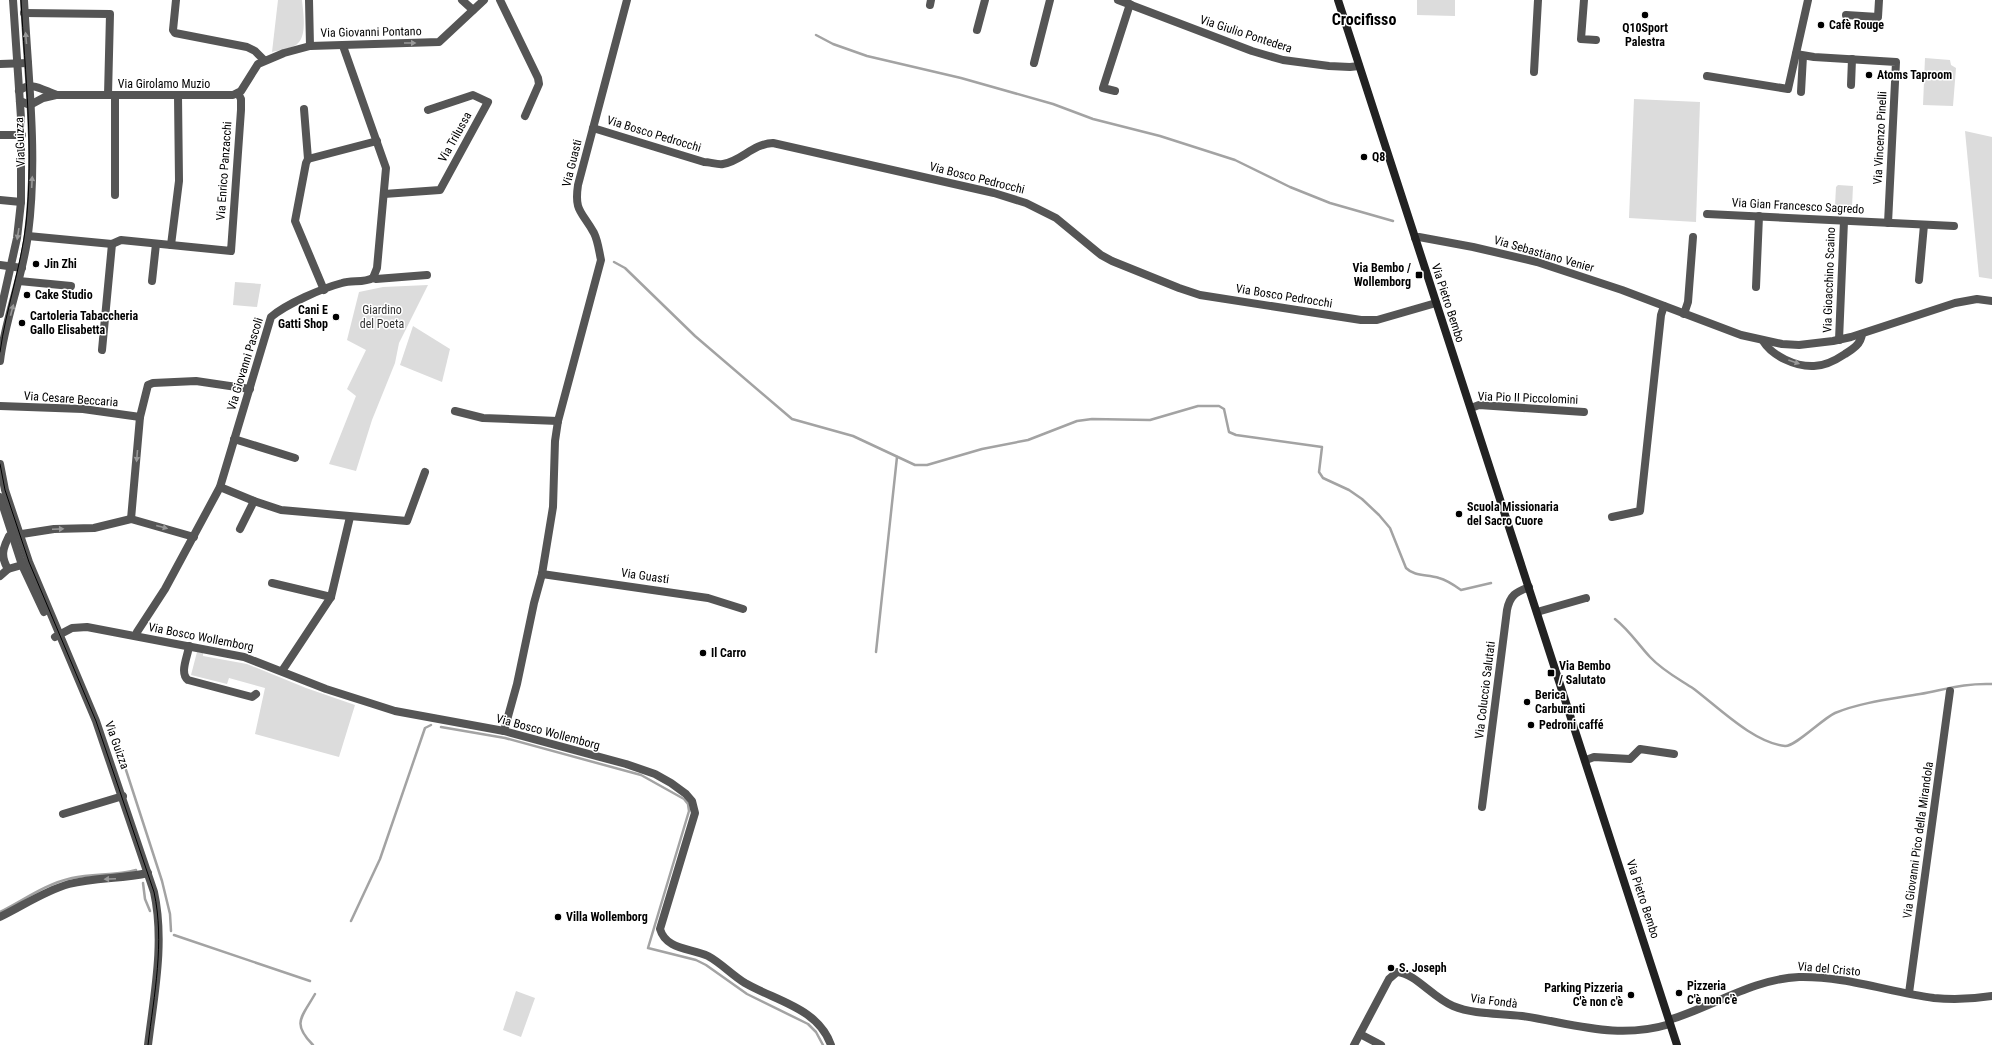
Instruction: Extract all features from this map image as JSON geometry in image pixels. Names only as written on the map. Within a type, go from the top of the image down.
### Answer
[{"type":"main road","name":"Via Pietro Bembo","points":[[1338,0],[1586,760],[1677,1045]]},
{"type":"street","name":"Via Guizza","points":[[0,314],[19,226],[21,202],[22,135],[13,0]]},
{"type":"street","name":"Via Guizza","points":[[0,361],[19,282],[28,236],[32,175],[24,0]]},
{"type":"street","points":[[176,0],[173,30],[175,34],[250,48],[264,60],[253,69],[238,94]]},
{"type":"street","points":[[309,0],[310,46]]},
{"type":"street","points":[[462,0],[473,10]]},
{"type":"street","name":"Via Giovanni Pontano","points":[[264,60],[310,46],[439,42],[484,0]]},
{"type":"street","points":[[500,0],[538,78],[539,84],[525,116]]},
{"type":"street","name":"Via Guasti","points":[[504,731],[517,684],[534,603],[542,574],[553,507],[555,441],[558,421],[601,260],[595,234],[581,213],[576,200],[578,185],[627,0]]},
{"type":"street","points":[[977,30],[985,0]]},
{"type":"street","points":[[1034,63],[1050,0]]},
{"type":"street","name":"Via Giulio Pontedera","points":[[1118,0],[1238,45],[1283,60],[1341,67],[1359,66]]},
{"type":"street","points":[[1534,72],[1538,0]]},
{"type":"street","points":[[1584,0],[1581,39],[1596,40]]},
{"type":"street","points":[[1801,92],[1800,55],[1808,0]]},
{"type":"street","points":[[1846,15],[1878,17],[1879,0]]},
{"type":"street","points":[[1115,91],[1103,88],[1130,4]]},
{"type":"street","points":[[24,13],[110,14],[115,195]]},
{"type":"street","points":[[343,46],[386,168],[377,268],[373,278]]},
{"type":"street","points":[[250,48],[253,69]]},
{"type":"street","points":[[1707,76],[1788,89],[1800,55]]},
{"type":"street","name":"Via Vincenzo Pinelli","points":[[1800,55],[1896,62],[1888,223]]},
{"type":"street","points":[[1851,85],[1852,59]]},
{"type":"street","points":[[0,64],[28,63]]},
{"type":"street","points":[[19,91],[29,85]]},
{"type":"street","name":"Via Girolamo Muzio","points":[[29,85],[57,95],[227,96],[238,94]]},
{"type":"street","name":"Via Enrico Panzacchi","points":[[171,245],[231,251],[241,99],[238,94]]},
{"type":"street","points":[[20,101],[30,105],[43,98],[57,95]]},
{"type":"street","name":"Via Trilussa","points":[[384,194],[440,190],[488,102],[473,95],[428,110]]},
{"type":"street","points":[[28,236],[112,244],[120,240],[171,245],[179,181],[178,96]]},
{"type":"street","points":[[304,109],[308,159],[295,221],[324,290]]},
{"type":"street","name":"Via Bosco Pedrocchi","points":[[593,128],[704,162],[722,164],[735,160],[762,144],[773,143],[994,193],[1026,203],[1056,218],[1101,255],[1112,261],[1179,288],[1200,294],[1361,320],[1378,320],[1436,303]]},
{"type":"street","points":[[0,135],[22,135]]},
{"type":"street","points":[[308,159],[377,141]]},
{"type":"street","points":[[0,200],[21,202]]},
{"type":"street","name":"Via Gian Francesco Sagredo","points":[[1707,214],[1888,223]]},
{"type":"street","points":[[1756,287],[1759,216]]},
{"type":"street","name":"Via Gioacchino Scaino","points":[[1839,340],[1844,221]]},
{"type":"street","points":[[1888,223],[1954,226]]},
{"type":"street","points":[[1918,280],[1921,271],[1924,225]]},
{"type":"street","name":"Via Sebastiano Venier","points":[[1415,238],[1419,237],[1447,241],[1537,262],[1603,283],[1741,335],[1763,341],[1799,345],[1839,340],[1862,334],[1955,303],[1977,299],[1992,301]]},
{"type":"street","points":[[1684,314],[1688,302],[1693,237]]},
{"type":"street","points":[[102,350],[112,244]]},
{"type":"street","points":[[152,281],[156,244]]},
{"type":"street","points":[[0,265],[22,268]]},
{"type":"street","name":"Via Giovanni Pascoli","points":[[136,636],[194,537],[220,487],[271,317],[280,310],[342,283],[369,280],[373,278],[428,276]]},
{"type":"street","points":[[19,282],[71,286]]},
{"type":"street","points":[[1612,517],[1640,511],[1661,315],[1664,306]]},
{"type":"street","name":"Via Sebastiano Venier","points":[[1763,341],[1770,350],[1781,357],[1800,364],[1813,366],[1827,363],[1853,349],[1862,340],[1862,334]]},
{"type":"street","points":[[131,519],[140,417],[148,385],[153,383],[196,381],[250,389]]},
{"type":"street","name":"Via Pio II Piccolomini","points":[[1471,408],[1479,405],[1584,412]]},
{"type":"street","name":"Via Cesare Beccaria","points":[[0,406],[83,409],[140,417]]},
{"type":"street","points":[[455,411],[483,418],[558,421]]},
{"type":"street","points":[[234,439],[295,458]]},
{"type":"street","name":"Via Guizza","points":[[0,464],[16,534]]},
{"type":"street","points":[[220,487],[281,510],[407,522],[425,472]]},
{"type":"street","name":"Via Guizza","points":[[0,497],[120,796],[156,903],[159,939],[157,970],[148,1045]]},
{"type":"street","points":[[240,529],[254,501]]},
{"type":"street","points":[[282,671],[331,597],[350,517]]},
{"type":"street","points":[[8,569],[3,560],[2,554],[9,536],[16,534],[54,529],[94,528],[131,519],[194,537]]},
{"type":"street","points":[[0,576],[8,569],[26,563]]},
{"type":"street","name":"Via Guasti","points":[[542,574],[708,598],[743,609]]},
{"type":"street","points":[[272,583],[331,597]]},
{"type":"street","name":"Via Coluccio Salutati","points":[[1482,807],[1509,600],[1516,592],[1529,587]]},
{"type":"street","points":[[1537,612],[1586,598]]},
{"type":"street","name":"Via Bosco Wollemborg","points":[[57,636],[77,627],[87,626],[244,657],[326,689],[395,711],[504,731],[648,772],[671,783],[686,794],[692,801],[695,813],[660,929],[662,936],[667,942],[707,956],[744,982],[810,1015],[821,1025],[831,1045]]},
{"type":"street","points":[[189,646],[183,672],[184,677],[188,680],[252,697],[256,694]]},
{"type":"street","name":"Via Giovanni Pico della Mirandola","points":[[1909,993],[1950,691]]},
{"type":"street","points":[[1586,760],[1594,757],[1630,759],[1640,749],[1674,754]]},
{"type":"street","points":[[63,814],[120,796]]},
{"type":"street","name":"Via Guizza","points":[[144,1045],[153,968],[154,939],[153,912],[146,874]]},
{"type":"street","points":[[0,917],[40,896],[68,884],[146,874]]},
{"type":"street","name":"Via Fondà","points":[[1354,1045],[1389,979],[1397,972],[1409,975],[1441,1001],[1469,1011],[1529,1017],[1602,1031],[1634,1030],[1670,1022]]},
{"type":"street","name":"Via del Cristo","points":[[1670,1022],[1759,984],[1777,979],[1799,977],[1836,980],[1946,999],[1992,996]]},
{"type":"street","points":[[1360,1034],[1381,1045]]},
{"type":"green space","points":[[278,0],[302,0],[304,24],[302,36],[296,45],[272,52]]},
{"type":"green space","points":[[1417,0],[1455,0],[1455,16],[1417,15]]},
{"type":"green space","points":[[1925,58],[1950,60],[1951,65],[1956,68],[1953,106],[1923,105]]},
{"type":"green space","points":[[1634,99],[1700,102],[1696,222],[1629,218]]},
{"type":"green space","points":[[1965,131],[1992,137],[1992,279],[1979,277]]},
{"type":"green space","points":[[1838,185],[1853,186],[1852,207],[1835,206],[1836,187]]},
{"type":"green space","points":[[235,282],[261,284],[257,307],[233,305]]},
{"type":"green space","name":"Giardino del Poeta","points":[[428,285],[399,343],[395,363],[372,420],[356,471],[329,464],[356,396],[347,389],[366,350],[347,340],[359,292],[383,287]]},
{"type":"green space","points":[[413,326],[450,349],[442,382],[400,365]]},
{"type":"green space","points":[[197,652],[203,653],[203,656],[247,664],[306,688],[355,705],[339,757],[255,734],[265,688],[229,678],[227,684],[191,675]]},
{"type":"green space","points":[[516,991],[535,998],[521,1037],[503,1030]]},
{"type":"waterway","points":[[816,35],[833,44],[867,56],[961,78],[1053,104],[1093,119],[1160,136],[1235,160],[1290,187],[1330,203],[1393,221]]},
{"type":"waterway","points":[[614,262],[625,268],[695,336],[792,419],[853,436],[915,465],[927,465],[982,449],[1028,440],[1077,421],[1092,419],[1150,420],[1198,406],[1219,406],[1224,409],[1229,432],[1236,435],[1322,447],[1319,472],[1323,478],[1349,490],[1362,499],[1379,515],[1390,528],[1406,568],[1413,573],[1442,579],[1461,590],[1491,583]]},
{"type":"waterway","points":[[876,652],[897,457]]},
{"type":"waterway","points":[[1615,619],[1629,632],[1650,657],[1666,671],[1694,689],[1749,732],[1773,743],[1785,746],[1802,738],[1830,716],[1845,709],[1877,701],[1973,684],[1992,684]]},
{"type":"waterway","points":[[351,921],[380,859],[425,728],[431,725]]},
{"type":"waterway","points":[[441,727],[505,738],[641,775],[684,799],[688,804],[689,811],[648,948],[696,960],[706,965],[747,994],[808,1024],[816,1032],[823,1045]]},
{"type":"waterway","points":[[126,770],[162,881],[170,914],[171,931]]},
{"type":"waterway","points":[[0,912],[44,888],[62,881],[80,876],[120,873],[136,870]]},
{"type":"waterway","points":[[143,883],[145,899],[150,911]]},
{"type":"waterway","points":[[174,935],[310,981]]},
{"type":"waterway","points":[[313,1045],[302,1031],[301,1020],[315,994]]},
{"type":"tram line","points":[[0,352],[24,240],[28,196],[29,140],[21,0]]},
{"type":"tram line","points":[[0,464],[5,490],[29,562],[96,721],[154,892],[159,930],[159,949],[148,1045]]},
{"type":"place","name":"Q10Sport Palestra","points":[[1645,15]]},
{"type":"place","name":"Cafè Rouge","points":[[1821,25]]},
{"type":"place","name":"Atoms Taproom","points":[[1869,75]]},
{"type":"place","name":"Q8","points":[[1364,157]]},
{"type":"place","name":"Jin Zhi","points":[[36,264]]},
{"type":"place","name":"Via Bembo / Wollemborg","points":[[1419,275]]},
{"type":"place","name":"Cake Studio","points":[[27,295]]},
{"type":"place","name":"Cani E Gatti Shop","points":[[336,317]]},
{"type":"place","name":"Cartoleria Tabaccheria Gallo Elisabetta","points":[[22,323]]},
{"type":"place","name":"Scuola Missionaria del Sacro Cuore","points":[[1459,514]]},
{"type":"place","name":"Il Carro","points":[[703,653]]},
{"type":"place","name":"Via Bembo / Salutato","points":[[1551,673]]},
{"type":"place","name":"Berica Carburanti","points":[[1527,702]]},
{"type":"place","name":"Pedroni caffé","points":[[1531,725]]},
{"type":"place","name":"Villa Wollemborg","points":[[558,917]]},
{"type":"place","name":"S. Joseph","points":[[1391,968]]},
{"type":"place","name":"Pizzeria C'è non c'è","points":[[1679,993]]},
{"type":"place","name":"Parking Pizzeria C'è non c'è","points":[[1631,995]]},
{"type":"district","name":"Crocifisso","points":[[1364,19]]}]
